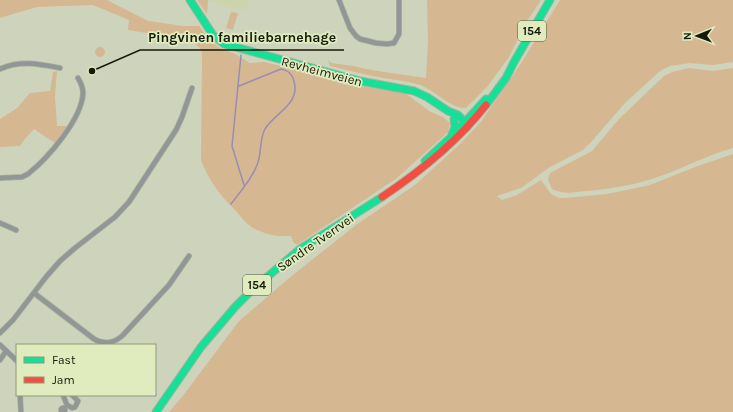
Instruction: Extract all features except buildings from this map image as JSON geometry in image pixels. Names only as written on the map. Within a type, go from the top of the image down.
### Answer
[{"type":"main road","name":"Revheimveien","points":[[190,0],[215,37],[226,45],[360,81],[410,90],[427,97],[448,111],[458,115],[465,125]]},
{"type":"main road","name":"Søndre Tverrvei","points":[[390,191],[480,113],[513,68],[514,62],[550,0]]},
{"type":"main road","points":[[452,136],[455,127],[454,119]]},
{"type":"main road","name":"Søndre Tverrvei","points":[[156,412],[180,373],[197,350],[218,325],[251,291],[294,253],[402,184],[436,158],[465,125]]},
{"type":"street","points":[[339,0],[354,35],[364,40],[387,44],[394,42],[398,36],[399,0]]},
{"type":"street","points":[[0,69],[12,65],[27,63],[60,68]]},
{"type":"street","points":[[0,178],[22,177],[28,174],[64,135],[73,120],[82,99],[82,88],[78,78]]},
{"type":"street","points":[[0,333],[13,320],[50,273],[66,256],[115,217],[129,202],[176,130],[192,88]]},
{"type":"street","name":"Revheimveien","points":[[448,111],[454,119],[465,125]]},
{"type":"street","points":[[0,224],[16,230]]},
{"type":"street","points":[[34,293],[94,338],[103,342],[110,342],[117,340],[123,335],[172,281],[189,256]]},
{"type":"street","points":[[0,345],[16,360]]},
{"type":"street","points":[[0,360],[6,351]]},
{"type":"street","points":[[20,396],[21,412]]},
{"type":"street","points":[[63,396],[65,410]]},
{"type":"street","points":[[65,402],[70,408],[75,407],[78,401],[73,396]]},
{"type":"shaded area","points":[[0,0],[107,0],[148,21],[183,26],[199,26],[218,47],[235,54],[250,63],[264,62],[306,72],[343,84],[403,92],[429,111],[443,117],[450,123],[448,132],[397,178],[297,245],[293,242],[291,236],[270,235],[248,225],[214,186],[207,174],[201,160],[202,53],[196,44],[190,40],[128,30],[129,20],[93,5],[37,7],[0,18]]},
{"type":"shaded area","points":[[197,0],[208,0],[207,14]]},
{"type":"shaded area","points":[[208,0],[249,0],[246,9],[243,11]]},
{"type":"shaded area","points":[[427,0],[541,0],[527,21],[509,57],[487,87],[466,108],[454,106],[426,87],[420,85],[330,66],[328,60],[331,63],[426,78],[428,41]]},
{"type":"shaded area","points":[[560,0],[733,0],[733,62],[713,65],[690,63],[670,66],[660,71],[625,103],[583,150],[550,167],[521,188],[497,196],[502,200],[517,195],[541,180],[551,194],[559,198],[607,194],[650,185],[733,154],[733,412],[169,412],[239,321],[294,274],[356,225],[415,185],[459,145],[480,123],[520,65]]},
{"type":"shaded area","points":[[231,12],[238,13],[233,30],[226,28]]},
{"type":"shaded area","points":[[98,47],[102,47],[104,48],[104,56],[98,57],[95,54],[95,50]]},
{"type":"shaded area","points":[[689,68],[713,71],[733,68],[733,148],[649,180],[604,189],[564,193],[552,189],[548,180],[550,173],[592,151],[619,119],[664,76],[672,72]]},
{"type":"shaded area","points":[[57,71],[55,97],[57,126],[67,126],[55,143],[34,129],[20,146],[0,147],[0,119],[17,108],[30,93],[50,91],[53,72]]},
{"type":"waterway","points":[[241,55],[232,146],[244,185]]},
{"type":"waterway","points":[[231,204],[246,185],[255,170],[259,161],[262,138],[265,129],[291,101],[294,95],[295,87],[291,75],[287,71],[281,69],[239,86]]},
{"type":"traffic: fast","points":[[190,0],[213,35],[224,44],[360,81],[414,91],[427,97],[448,111],[458,115],[465,122],[467,127]]},
{"type":"traffic: fast","points":[[486,105],[506,78],[550,0]]},
{"type":"traffic: fast","points":[[425,161],[452,136],[486,99]]},
{"type":"traffic: fast","points":[[452,134],[455,127],[454,119]]},
{"type":"traffic: fast","points":[[156,412],[201,347],[235,307],[253,289],[300,249],[382,197]]},
{"type":"traffic: jam","points":[[382,197],[411,177],[451,144],[486,105]]},
{"type":"place","name":"Pingvinen familiebarnehage","points":[[92,71]]}]
